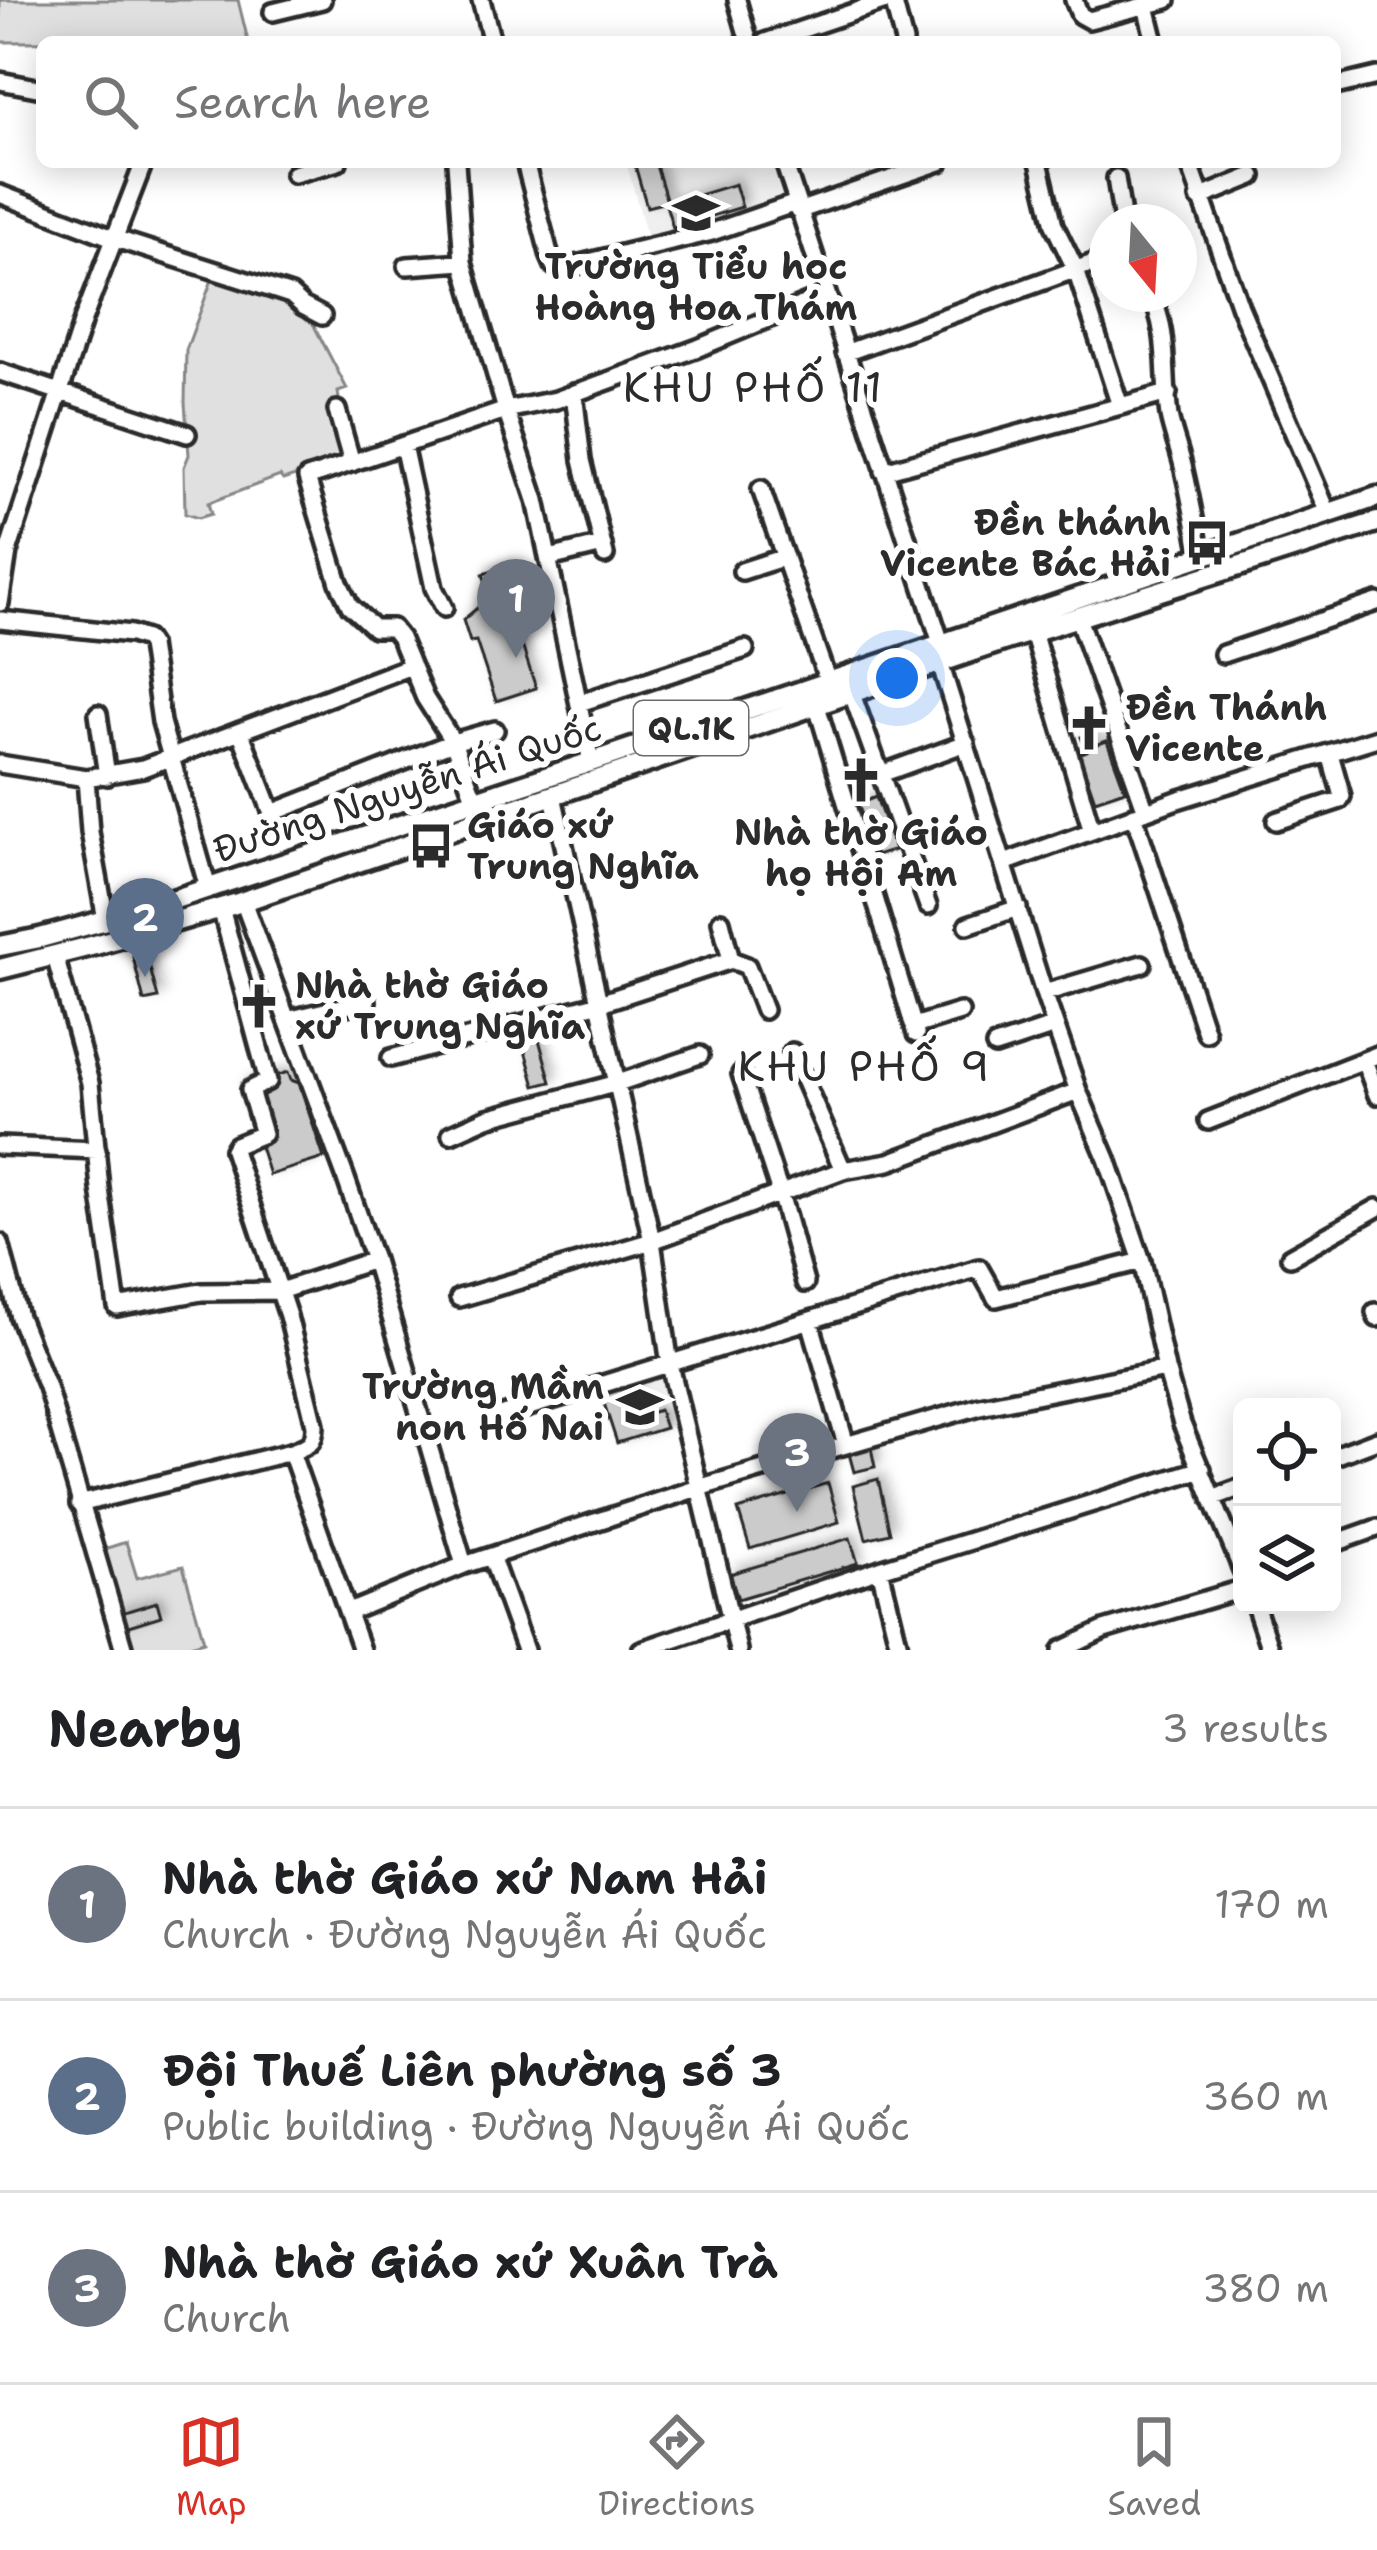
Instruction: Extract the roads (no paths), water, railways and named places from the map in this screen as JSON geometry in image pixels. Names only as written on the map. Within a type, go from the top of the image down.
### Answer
[{"type":"main road","name":"Đường Nguyễn Ái Quốc","points":[[0,969],[243,901],[852,694],[940,653],[1373,498]]},
{"type":"main road","points":[[1373,498],[1377,524]]},
{"type":"main road","name":"Đường Nguyễn Ái Quốc","points":[[0,946],[208,888],[828,682],[1033,632],[1377,524]]},
{"type":"main road","points":[[235,879],[243,901]]},
{"type":"street","points":[[274,12],[322,0]]},
{"type":"street","points":[[481,0],[490,36]]},
{"type":"street","points":[[737,0],[747,36]]},
{"type":"street","points":[[783,36],[891,0],[902,36]]},
{"type":"street","points":[[1074,0],[1080,15],[1090,20],[1167,0]]},
{"type":"street","points":[[1146,6],[1154,36]]},
{"type":"street","points":[[1341,85],[1377,76]]},
{"type":"street","points":[[0,81],[36,88]]},
{"type":"street","points":[[0,602],[8,552],[82,320],[142,168]]},
{"type":"street","points":[[295,174],[316,168]]},
{"type":"street","points":[[456,168],[463,262],[536,500],[591,762]]},
{"type":"street","points":[[527,168],[550,257],[560,269],[712,232],[921,168]]},
{"type":"street","points":[[786,168],[1044,993],[1142,1261],[1182,1424],[1233,1548]]},
{"type":"street","points":[[1040,168],[1054,225],[1076,270],[1120,406]]},
{"type":"street","points":[[1191,168],[1240,307],[1328,513]]},
{"type":"street","points":[[1199,198],[1252,176]]},
{"type":"street","points":[[1116,178],[1121,204]]},
{"type":"street","points":[[0,194],[113,238],[291,295],[322,316]]},
{"type":"street","points":[[407,266],[463,262]]},
{"type":"street","points":[[845,353],[1089,265]]},
{"type":"street","points":[[475,800],[453,742],[425,698],[400,638],[392,628],[374,628],[350,606],[307,478],[506,410],[556,400],[826,295]]},
{"type":"street","points":[[1157,312],[1169,415],[1201,556]]},
{"type":"street","points":[[0,372],[187,434]]},
{"type":"street","points":[[549,558],[604,550],[582,460],[574,393]]},
{"type":"street","points":[[884,471],[1168,393]]},
{"type":"street","points":[[337,410],[352,463]]},
{"type":"street","points":[[403,446],[434,588],[444,608]]},
{"type":"street","points":[[761,489],[828,682]]},
{"type":"street","points":[[742,571],[785,557]]},
{"type":"street","points":[[1223,655],[1377,602]]},
{"type":"street","points":[[1078,618],[1206,1033]]},
{"type":"street","points":[[0,620],[146,639],[161,722],[208,888]]},
{"type":"street","points":[[1033,632],[1092,831]]},
{"type":"street","points":[[579,703],[746,649]]},
{"type":"street","points":[[0,764],[86,778],[143,768],[411,666]]},
{"type":"street","points":[[852,694],[928,906]]},
{"type":"street","points":[[817,706],[915,1030],[960,1012]]},
{"type":"street","points":[[98,714],[107,776]]},
{"type":"street","points":[[240,731],[272,813],[495,730]]},
{"type":"street","points":[[1004,863],[1140,813],[1377,738]]},
{"type":"street","points":[[881,774],[966,743]]},
{"type":"street","points":[[1276,821],[1340,800],[1330,754]]},
{"type":"street","points":[[86,778],[106,920]]},
{"type":"street","points":[[554,796],[652,1241],[670,1365],[738,1650]]},
{"type":"street","points":[[243,901],[374,1260],[464,1564]]},
{"type":"street","points":[[79,1504],[291,1452],[315,1438],[280,1291],[233,1150],[236,1144],[263,1134],[250,1090],[268,1081],[221,908]]},
{"type":"street","points":[[968,926],[1018,908]]},
{"type":"street","points":[[721,921],[731,960]]},
{"type":"street","points":[[56,956],[90,1083],[118,1311],[201,1292],[280,1291],[374,1260]]},
{"type":"street","points":[[391,1058],[600,1003],[731,960],[746,966],[764,1010]]},
{"type":"street","points":[[1044,993],[1142,964]]},
{"type":"street","points":[[287,1020],[367,1001]]},
{"type":"street","points":[[995,1046],[1055,1026]]},
{"type":"street","points":[[792,1052],[843,1170]]},
{"type":"street","points":[[451,1134],[488,1118],[700,1055]]},
{"type":"street","points":[[1208,1121],[1371,1057],[1377,1095]]},
{"type":"street","points":[[741,1074],[806,1283]]},
{"type":"street","points":[[459,1298],[652,1241],[843,1170],[889,1162],[1078,1091]]},
{"type":"street","points":[[0,1146],[97,1150]]},
{"type":"street","points":[[1290,1257],[1377,1208]]},
{"type":"street","points":[[0,1243],[124,1650]]},
{"type":"street","points":[[503,1415],[979,1268],[996,1298],[1142,1261]]},
{"type":"street","points":[[810,1321],[847,1445]]},
{"type":"street","points":[[349,1612],[464,1564],[698,1488],[980,1406],[1166,1369]]},
{"type":"street","points":[[1341,1453],[1377,1440]]},
{"type":"street","points":[[291,1452],[362,1650]]},
{"type":"street","points":[[640,1650],[1202,1469]]},
{"type":"street","points":[[1213,1498],[1233,1490]]},
{"type":"street","points":[[1341,1541],[1377,1528]]},
{"type":"street","points":[[491,1556],[525,1650]]},
{"type":"street","points":[[880,1569],[900,1650]]},
{"type":"street","points":[[1062,1650],[1104,1630],[1233,1592]]},
{"type":"street","points":[[1258,1614],[1270,1650]]},
{"type":"place","name":"Trường Tiểu học Hoàng Hoa Thám","points":[[696,213]]},
{"type":"place","name":"Đền thánh Vicente Bác Hải","points":[[1207,543]]},
{"type":"place","name":"Nhà thờ Giáo xứ Nam Hải","points":[[516,658]]},
{"type":"place","name":"Đền Thánh Vicente","points":[[1089,728]]},
{"type":"place","name":"Nhà thờ Giáo họ Hội Am","points":[[861,780]]},
{"type":"place","name":"Giáo xứ Trung Nghĩa","points":[[431,846]]},
{"type":"place","name":"Đội Thuế Liên phường số 3","points":[[145,977]]},
{"type":"place","name":"Nhà thờ Giáo xứ Trung Nghĩa","points":[[259,1006]]},
{"type":"place","name":"Trường Mầm non Hố Nai","points":[[640,1407]]},
{"type":"place","name":"Nhà thờ Giáo xứ Xuân Trà","points":[[797,1512]]},
{"type":"district","name":"KHU PHỐ 11","points":[[754,387]]},
{"type":"district","name":"KHU PHỐ 9","points":[[865,1066]]}]
